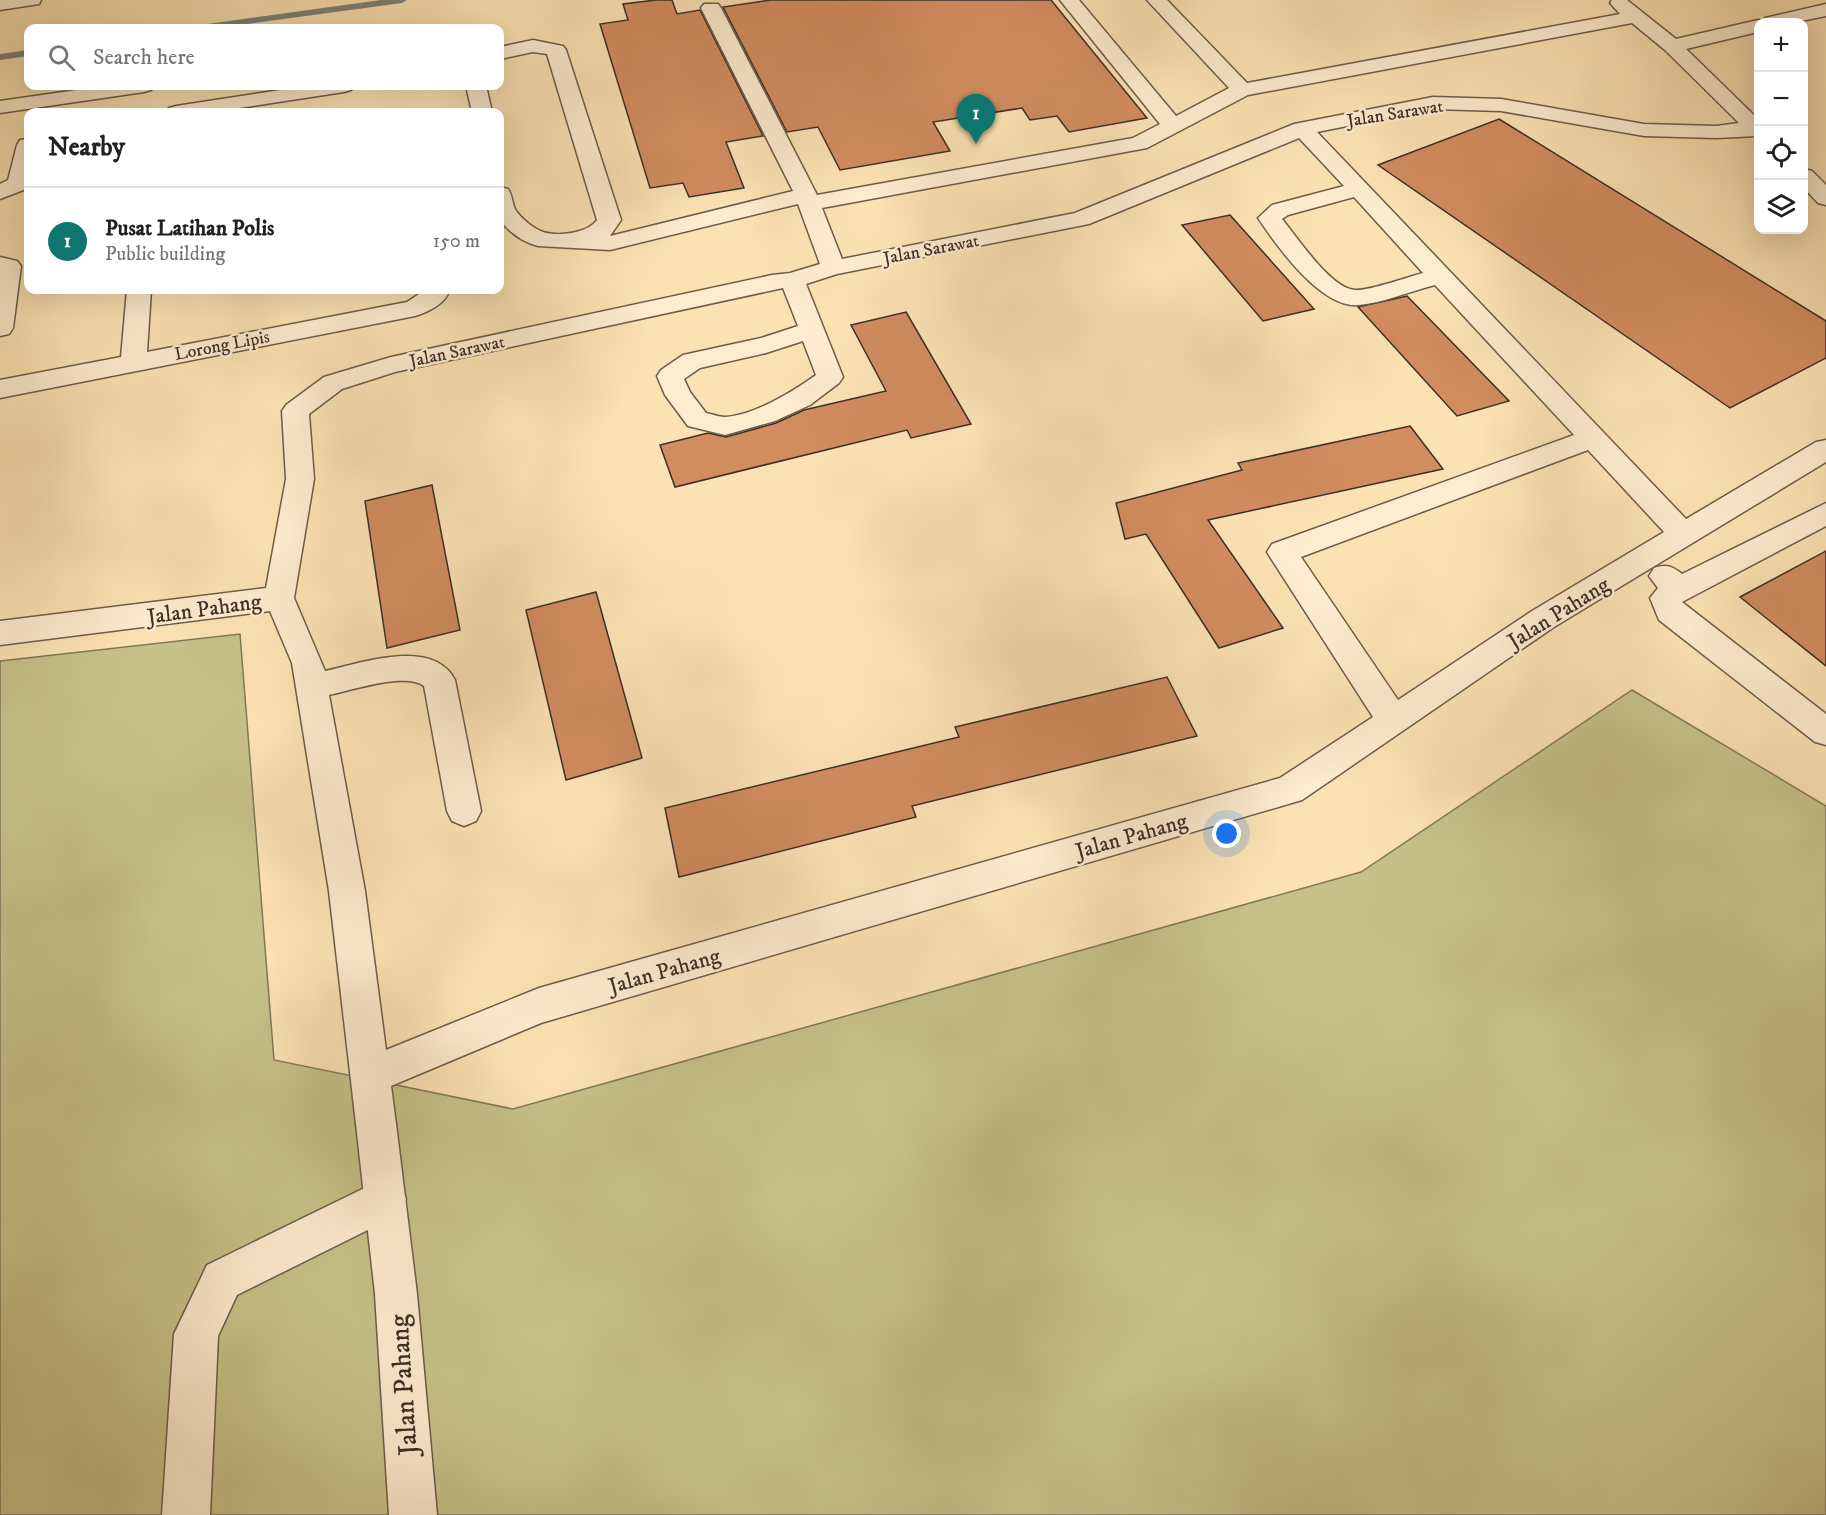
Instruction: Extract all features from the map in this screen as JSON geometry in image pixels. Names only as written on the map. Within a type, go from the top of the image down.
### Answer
[{"type":"street","points":[[0,4],[32,0]]},
{"type":"street","points":[[1069,0],[1172,125]]},
{"type":"street","points":[[1156,0],[1242,90]]},
{"type":"street","points":[[1616,0],[1672,46],[1754,126]]},
{"type":"street","points":[[711,8],[808,199],[833,268]]},
{"type":"street","points":[[1790,18],[1826,10]]},
{"type":"street","points":[[504,211],[515,224],[538,239],[610,243],[808,199],[1139,143],[1242,90],[1634,17]]},
{"type":"street","points":[[1672,46],[1754,27]]},
{"type":"street","points":[[504,52],[533,46],[556,50],[609,220],[601,231],[568,240]]},
{"type":"street","points":[[0,107],[38,107],[124,90]]},
{"type":"street","points":[[158,108],[159,90]]},
{"type":"street","points":[[202,108],[318,90]]},
{"type":"street","points":[[477,90],[481,108]]},
{"type":"street","name":"Jalan Sarawat","points":[[279,598],[300,478],[295,411],[333,383],[391,365],[771,282],[792,280],[833,268],[1081,219],[1302,129],[1433,103],[1501,105],[1644,130],[1716,132],[1754,129]]},
{"type":"street","points":[[1302,129],[1442,275],[1684,535]]},
{"type":"street","points":[[0,192],[18,184],[24,161]]},
{"type":"street","points":[[1807,180],[1826,198]]},
{"type":"street","points":[[1360,189],[1280,210],[1269,218],[1318,278],[1337,293],[1357,298],[1442,275]]},
{"type":"street","points":[[0,264],[9,266],[0,328]]},
{"type":"street","points":[[792,280],[812,330],[830,377],[801,399],[766,415],[725,426],[697,420],[678,395],[670,376],[692,361],[766,345],[812,330]]},
{"type":"street","points":[[133,363],[139,294]]},
{"type":"street","name":"Lorong Lipis","points":[[0,389],[415,308],[435,294]]},
{"type":"street","points":[[1393,720],[1281,552],[1594,438]]},
{"type":"street","name":"Jalan Pahang","points":[[369,1077],[539,1006],[1290,790],[1543,619],[1826,449]]},
{"type":"street","points":[[1826,513],[1665,598],[1670,612],[1826,732]]},
{"type":"street","points":[[1644,559],[1680,589]]},
{"type":"street","name":"Jalan Pahang","points":[[0,633],[279,598],[308,663],[347,891],[396,1294],[413,1515]]},
{"type":"street","points":[[312,686],[400,668],[424,669],[439,680],[464,811]]},
{"type":"street","points":[[186,1515],[196,1334],[222,1280],[385,1198]]},
{"type":"shaded area","points":[[240,634],[274,1060],[513,1109],[1361,872],[1632,690],[1826,806],[1826,1515],[0,1515],[0,661]]},
{"type":"building","points":[[672,0],[677,14],[700,10],[763,136],[726,142],[744,188],[689,197],[683,183],[650,188],[600,24],[628,20],[623,4]]},
{"type":"building","points":[[771,0],[1051,0],[1147,118],[1069,132],[1057,116],[1030,120],[1022,108],[933,122],[950,151],[840,170],[818,127],[787,132],[723,7]]},
{"type":"building","points":[[1499,119],[1826,321],[1826,358],[1730,408],[1378,165]]},
{"type":"building","points":[[1230,215],[1314,309],[1263,321],[1182,225]]},
{"type":"building","points":[[1407,296],[1509,401],[1457,416],[1358,307]]},
{"type":"building","points":[[906,312],[971,424],[911,438],[907,430],[675,487],[660,445],[708,433],[726,437],[776,423],[804,410],[886,391],[851,325]]},
{"type":"building","points":[[1410,426],[1443,469],[1208,520],[1283,628],[1219,648],[1146,534],[1125,539],[1116,503],[1242,470],[1238,463]]},
{"type":"building","points":[[432,485],[460,630],[387,648],[365,501]]},
{"type":"building","points":[[1826,551],[1826,666],[1740,597]]},
{"type":"building","points":[[596,592],[642,758],[566,780],[526,610]]},
{"type":"building","points":[[1167,677],[1197,736],[912,806],[916,817],[679,877],[665,808],[959,737],[955,727]]},
{"type":"waterway","points":[[229,24],[402,0]]},
{"type":"waterway","points":[[0,57],[24,54]]},
{"type":"place","name":"Pusat Latihan Polis","points":[[976,144]]}]
